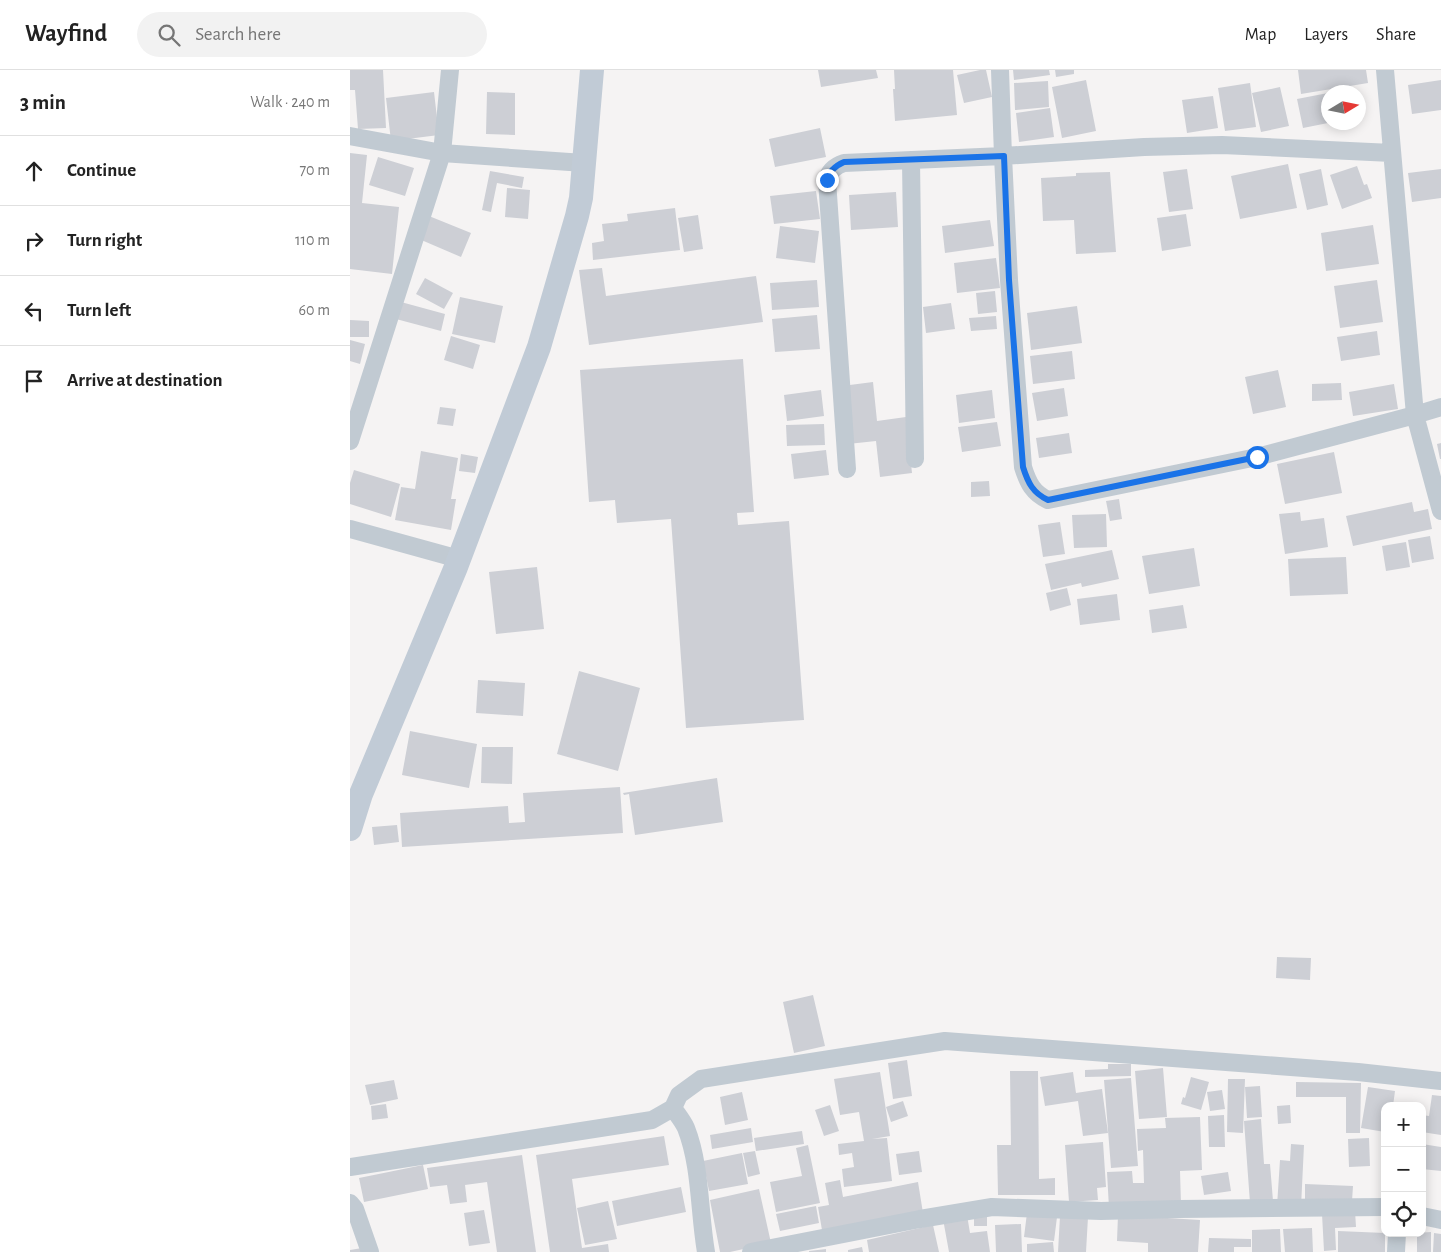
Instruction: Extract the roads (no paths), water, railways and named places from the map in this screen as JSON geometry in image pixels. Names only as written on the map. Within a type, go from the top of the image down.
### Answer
[{"type":"street","points":[[350,441],[442,154],[450,70]]},
{"type":"street","points":[[350,829],[361,794],[458,559],[540,347],[581,198],[592,70]]},
{"type":"street","points":[[1000,70],[1009,280],[1023,467],[1029,484],[1039,496],[1048,500],[1257,457],[1441,407]]},
{"type":"street","points":[[1385,70],[1415,415],[1441,511]]},
{"type":"street","points":[[350,136],[442,154],[584,163]]},
{"type":"street","points":[[847,469],[827,180],[832,170],[844,162],[1004,156],[1144,147],[1222,146],[1392,152]]},
{"type":"street","points":[[911,160],[915,459]]},
{"type":"street","points":[[350,529],[458,559]]},
{"type":"street","points":[[350,1167],[652,1120],[673,1108],[679,1094],[701,1079],[945,1041],[1358,1072],[1441,1081]]},
{"type":"street","points":[[673,1108],[686,1127],[695,1164],[701,1225],[706,1252]]},
{"type":"street","points":[[350,1203],[355,1209],[370,1252]]},
{"type":"street","points":[[751,1252],[829,1245],[920,1219],[992,1207],[1101,1211],[1381,1207]]},
{"type":"street","points":[[1426,1217],[1441,1220]]},
{"type":"street","points":[[1396,1252],[1397,1237]]}]
